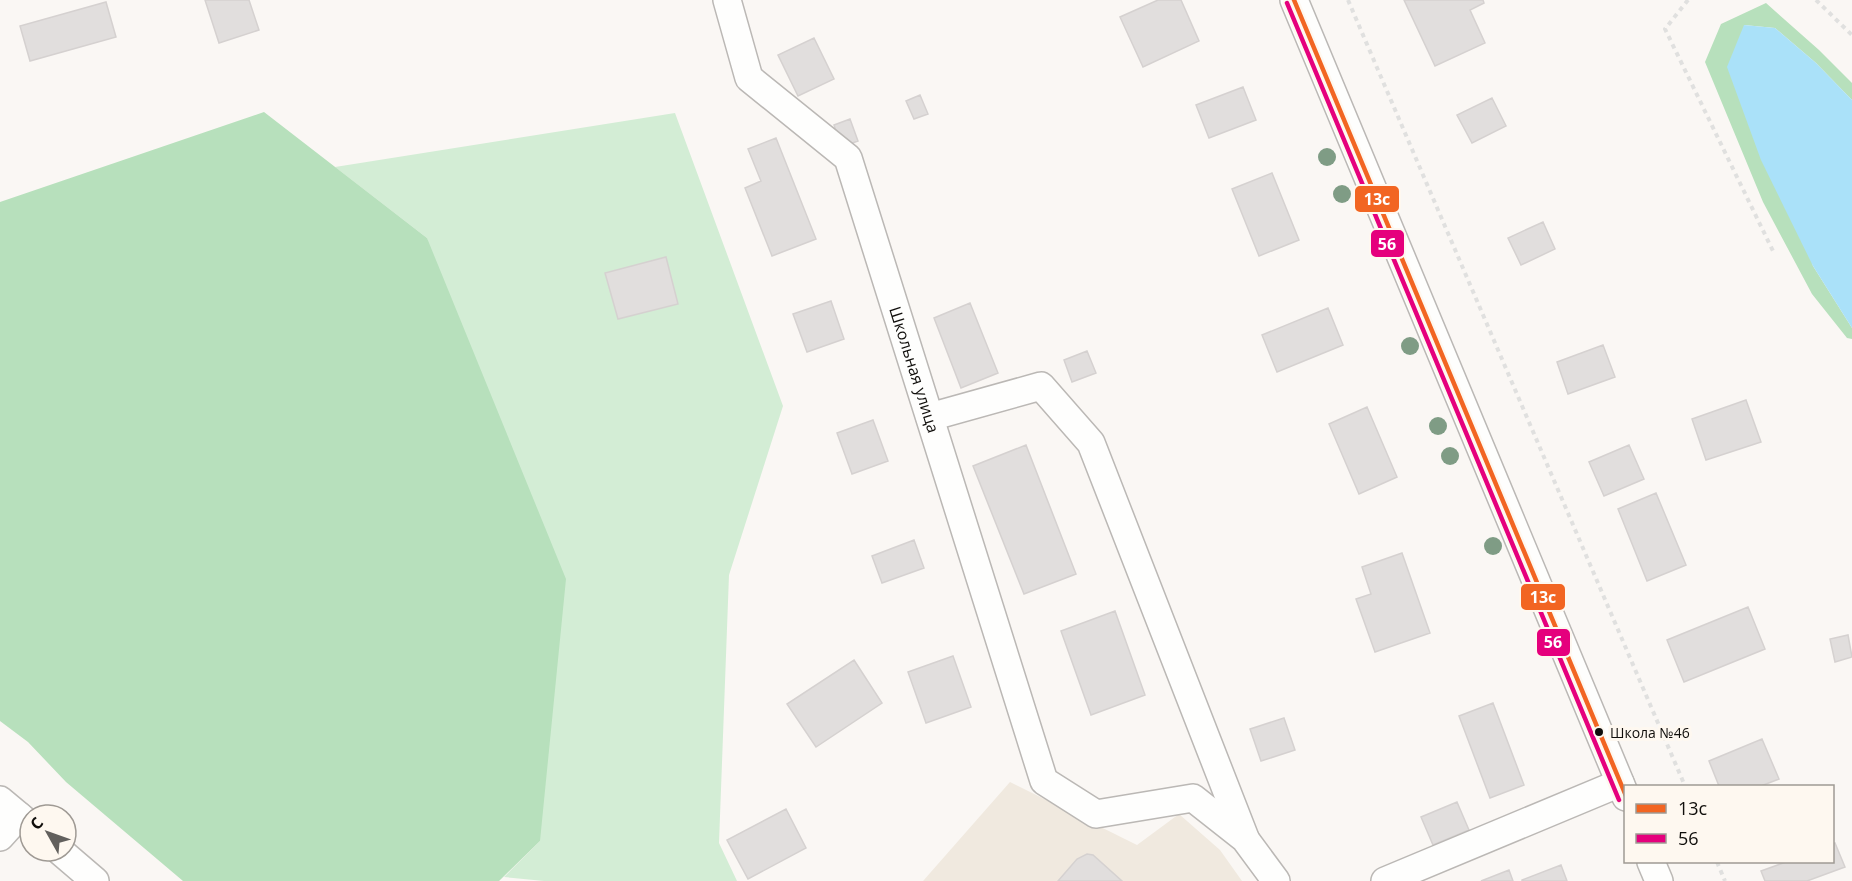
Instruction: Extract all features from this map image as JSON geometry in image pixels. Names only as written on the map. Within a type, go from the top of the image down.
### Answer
[{"type":"street","name":"Школьная улица","points":[[727,0],[749,78],[848,158],[1044,781],[1096,814],[1192,798],[1245,839]]},
{"type":"street","points":[[1294,0],[1623,790],[1385,881]]},
{"type":"street","points":[[930,417],[1041,386],[1091,442],[1245,839],[1276,881]]},
{"type":"street","points":[[0,837],[16,814]]},
{"type":"street","points":[[74,863],[95,881]]},
{"type":"street","points":[[1652,863],[1659,881]]},
{"type":"path","points":[[1348,0],[1685,785]]},
{"type":"path","points":[[1688,0],[1665,29],[1773,251]]},
{"type":"path","points":[[1816,0],[1852,35]]},
{"type":"path","points":[[1718,863],[1725,881]]},
{"type":"shaded area","points":[[1010,782],[1137,845],[1179,814],[1220,850],[1242,881],[923,881]]},
{"type":"green space","points":[[1766,3],[1852,83],[1852,100],[1816,63],[1775,28],[1744,25],[1813,266],[1852,328],[1852,339],[1847,338],[1812,294],[1763,202],[1705,62],[1721,24]]},
{"type":"green space","points":[[264,112],[427,238],[566,579],[540,841],[499,881],[183,881],[66,782],[28,742],[0,721],[0,202]]},
{"type":"green space","points":[[675,113],[783,406],[729,575],[719,843],[737,881],[544,881],[504,877],[540,841],[427,238],[335,167]]},
{"type":"water","points":[[1744,25],[1775,28],[1816,63],[1852,100],[1852,328],[1813,266],[1761,160],[1727,67]]},
{"type":"building","points":[[205,0],[249,0],[259,30],[219,43]]},
{"type":"building","points":[[1158,0],[1181,0],[1199,41],[1143,67],[1120,17]]},
{"type":"building","points":[[1404,0],[1483,0],[1484,3],[1470,10],[1485,43],[1435,66]]},
{"type":"building","points":[[106,2],[116,37],[30,61],[20,26]]},
{"type":"building","points":[[814,38],[834,79],[798,96],[778,55]]},
{"type":"building","points":[[1243,87],[1256,120],[1209,138],[1196,105]]},
{"type":"building","points":[[920,95],[928,114],[914,119],[906,101]]},
{"type":"building","points":[[1492,98],[1506,126],[1472,143],[1457,115]]},
{"type":"building","points":[[850,119],[858,141],[841,147],[834,125]]},
{"type":"building","points":[[776,138],[816,239],[772,256],[745,188],[761,181],[748,149]]},
{"type":"building","points":[[1272,173],[1299,240],[1259,256],[1232,189]]},
{"type":"building","points":[[1543,222],[1555,249],[1521,265],[1508,238]]},
{"type":"building","points":[[666,257],[678,304],[618,319],[605,273]]},
{"type":"building","points":[[831,301],[844,339],[807,352],[793,314]]},
{"type":"building","points":[[970,303],[998,373],[961,388],[934,318]]},
{"type":"building","points":[[1328,308],[1343,345],[1277,372],[1262,335]]},
{"type":"building","points":[[1603,345],[1615,377],[1568,394],[1557,362]]},
{"type":"building","points":[[1087,351],[1096,373],[1072,382],[1064,360]]},
{"type":"building","points":[[1746,400],[1761,442],[1706,460],[1692,419]]},
{"type":"building","points":[[1367,407],[1397,477],[1359,494],[1329,424]]},
{"type":"building","points":[[873,420],[888,461],[852,474],[837,433]]},
{"type":"building","points":[[1026,445],[1076,574],[1024,594],[973,466]]},
{"type":"building","points":[[1629,445],[1644,479],[1604,496],[1589,462]]},
{"type":"building","points":[[1656,493],[1686,565],[1647,581],[1618,509]]},
{"type":"building","points":[[914,540],[924,568],[882,583],[872,556]]},
{"type":"building","points":[[1402,553],[1430,633],[1375,652],[1356,599],[1371,594],[1362,567]]},
{"type":"building","points":[[1748,607],[1765,649],[1684,682],[1667,640]]},
{"type":"building","points":[[1115,611],[1145,695],[1091,715],[1061,631]]},
{"type":"building","points":[[1848,635],[1852,657],[1835,662],[1830,639]]},
{"type":"building","points":[[953,656],[971,707],[926,723],[908,672]]},
{"type":"building","points":[[854,660],[882,703],[816,747],[787,704]]},
{"type":"building","points":[[1493,703],[1524,785],[1490,798],[1459,716]]},
{"type":"building","points":[[1284,718],[1295,750],[1261,761],[1250,729]]},
{"type":"building","points":[[1762,739],[1779,779],[1764,785],[1719,785],[1709,761]]},
{"type":"building","points":[[1457,802],[1469,830],[1433,845],[1421,817]]},
{"type":"building","points":[[786,809],[806,848],[748,879],[727,840]]},
{"type":"building","points":[[1834,843],[1845,867],[1807,881],[1765,881],[1761,871],[1783,863],[1834,863]]},
{"type":"building","points":[[1087,854],[1093,855],[1122,881],[1058,881],[1077,859]]},
{"type":"building","points":[[1561,865],[1567,881],[1522,881],[1522,880]]},
{"type":"building","points":[[1509,870],[1513,881],[1481,881]]},
{"type":"transit line","name":"13с","points":[[1294,0],[1624,791]]},
{"type":"transit line","name":"56","points":[[1287,3],[1619,800]]},
{"type":"place","name":"Школа №46","points":[[1599,732]]}]
